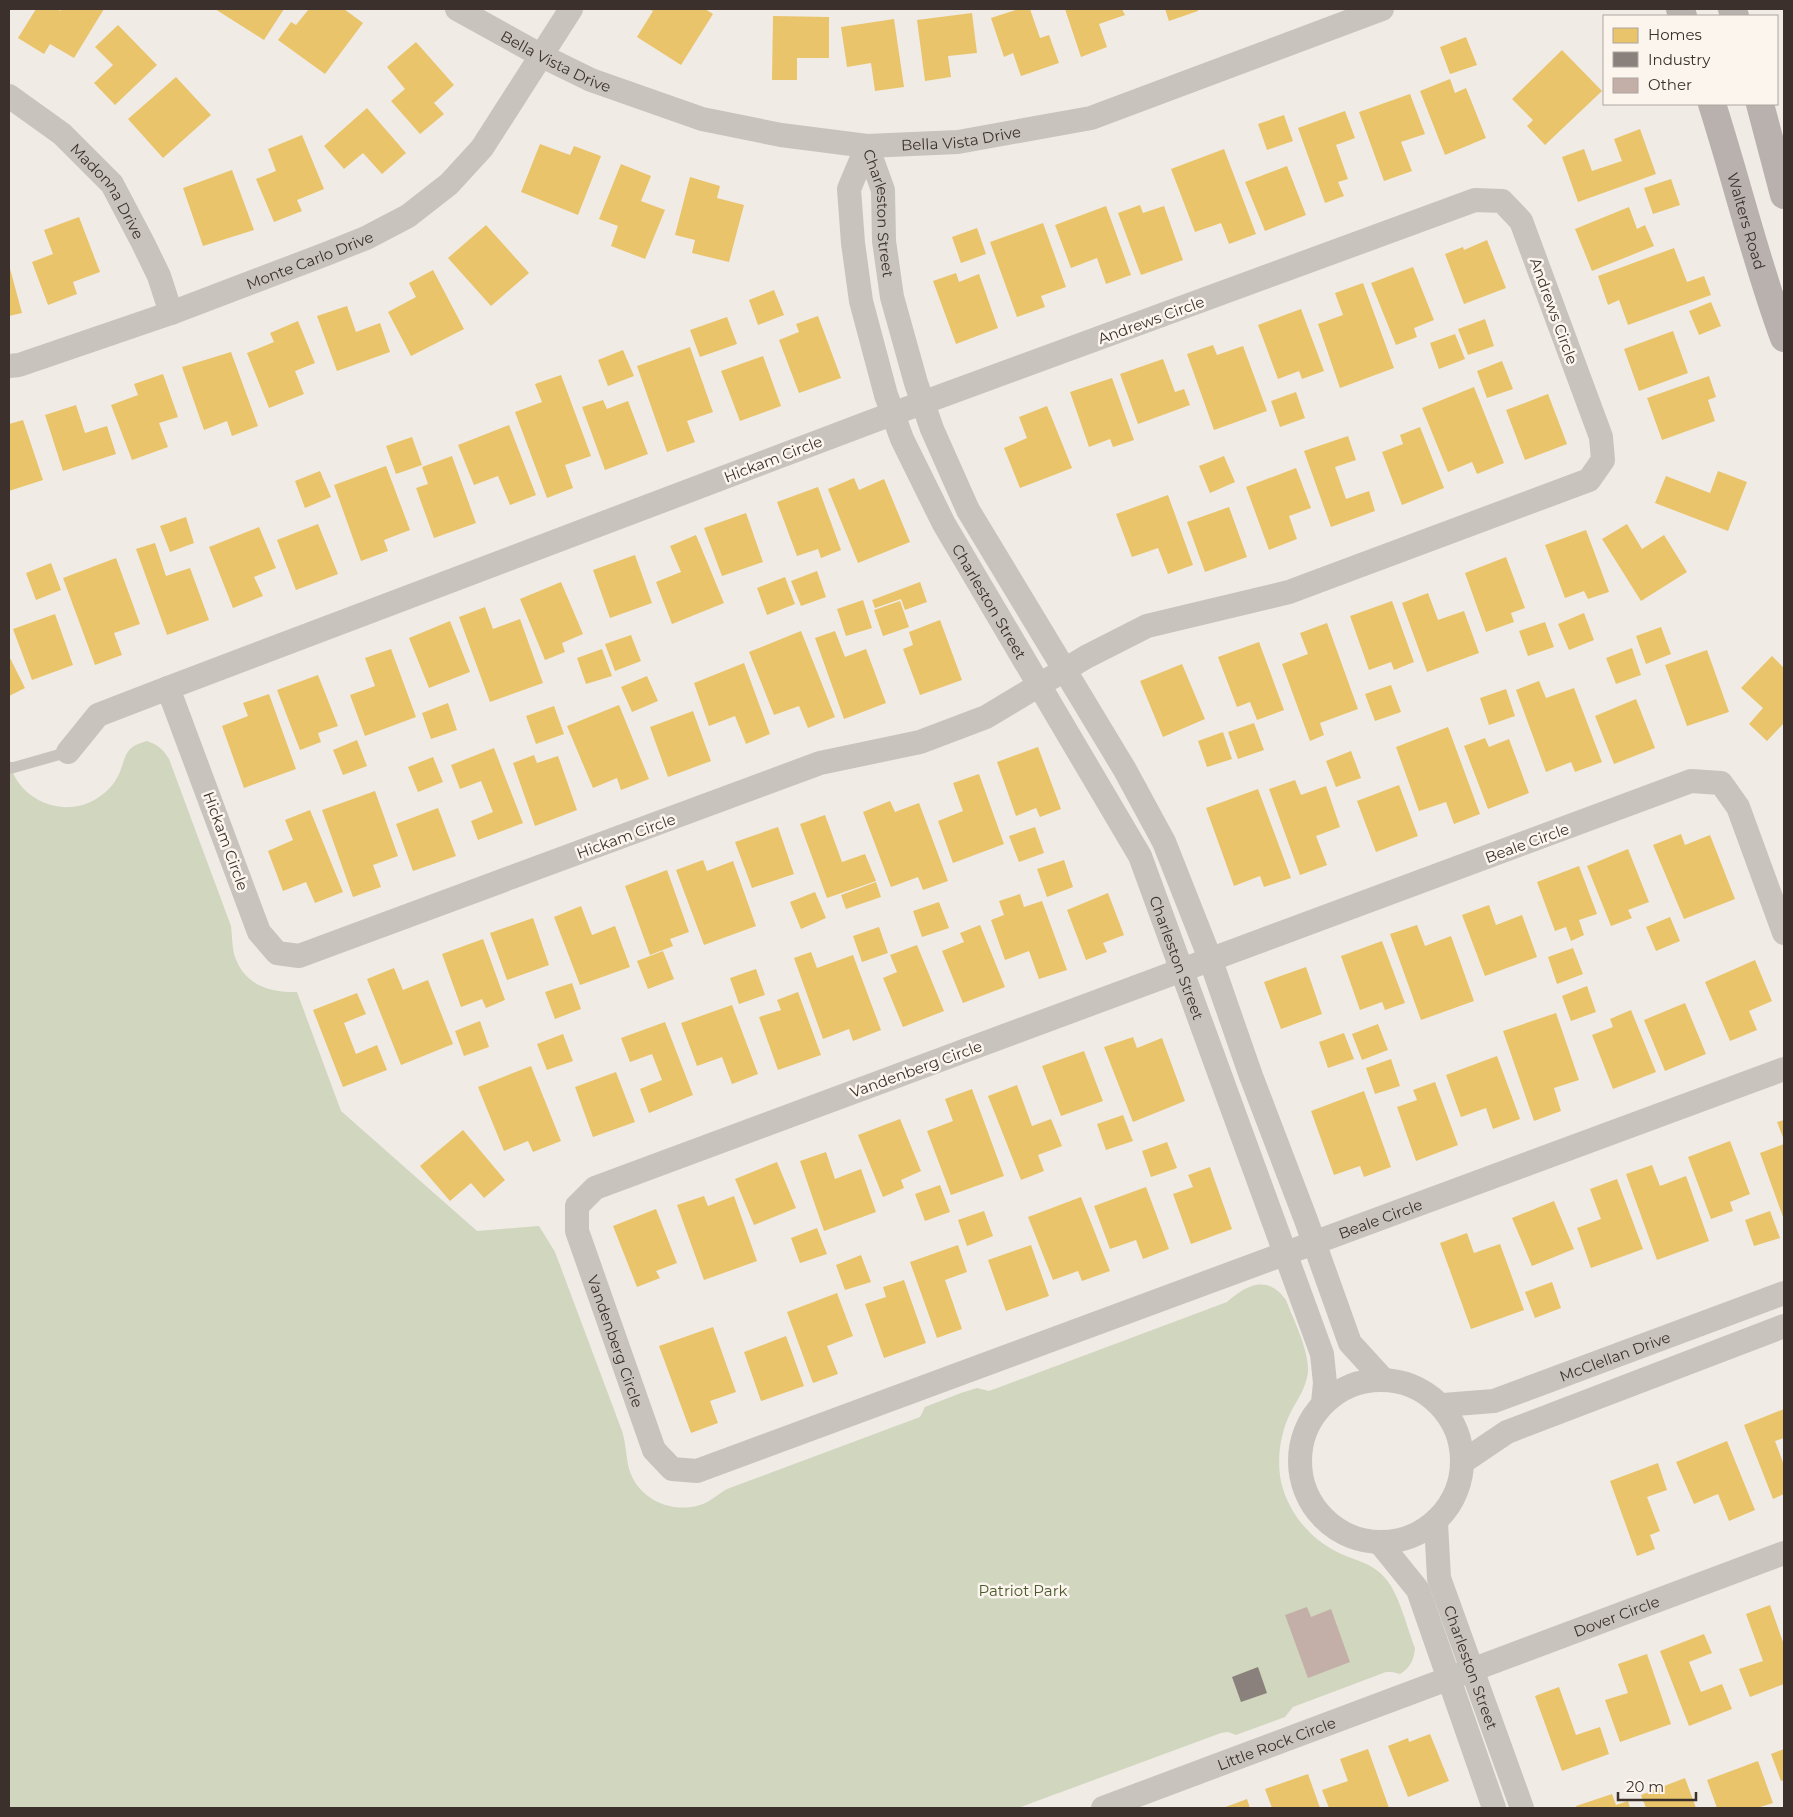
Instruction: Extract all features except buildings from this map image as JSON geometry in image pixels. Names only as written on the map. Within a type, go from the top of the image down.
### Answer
[{"type":"main road","name":"Walters Road","points":[[1712,105],[1784,338]]},
{"type":"main road","points":[[1760,105],[1784,195]]},
{"type":"street","name":"Bella Vista Drive","points":[[457,9],[542,56],[591,80],[702,119],[781,135],[867,146],[958,142],[1090,118],[1382,9]]},
{"type":"street","name":"Monte Carlo Drive","points":[[9,366],[19,365],[171,313],[358,241],[408,216],[449,184],[482,148],[571,9]]},
{"type":"street","name":"Madonna Drive","points":[[9,96],[62,134],[112,184],[144,243],[171,313]]},
{"type":"street","points":[[1761,105],[1784,147]]},
{"type":"street","name":"Charleston Street","points":[[867,146],[883,190],[884,241],[892,297],[932,429],[968,510],[1125,770],[1164,842],[1211,961],[1251,1076],[1314,1242],[1350,1344],[1382,1378]]},
{"type":"street","name":"Charleston Street","points":[[867,146],[849,189],[853,243],[861,301],[886,395],[902,439],[944,524],[1140,856],[1322,1354],[1325,1383],[1323,1403]]},
{"type":"street","name":"Andrews Circle","points":[[893,414],[1475,200],[1502,201],[1520,221],[1600,437],[1602,460],[1589,480],[1289,592],[1147,626],[1086,657],[1040,685]]},
{"type":"street","name":"Hickam Circle","points":[[893,414],[168,688],[260,932],[276,953],[300,956],[820,764],[928,738],[986,717],[1040,685]]},
{"type":"street","points":[[68,752],[98,715],[168,688]]},
{"type":"street","name":"Beale Circle","points":[[1182,971],[1691,781],[1721,783],[1738,807],[1784,933]]},
{"type":"street","name":"Vandenberg Circle","points":[[1182,971],[595,1188],[577,1206],[577,1231],[654,1450],[672,1469],[697,1471],[1285,1253]]},
{"type":"street","name":"Beale Circle","points":[[1285,1253],[1784,1068]]},
{"type":"street","name":"McClellan Drive","points":[[1443,1405],[1494,1401],[1784,1293]]},
{"type":"street","points":[[1464,1461],[1507,1432],[1784,1326]]},
{"type":"street","points":[[1382,1378],[1416,1386],[1443,1405],[1457,1430],[1464,1461],[1455,1495],[1436,1523],[1411,1538],[1380,1544],[1348,1536],[1322,1516],[1306,1489],[1298,1458],[1305,1428],[1323,1403],[1351,1384],[1382,1378]]},
{"type":"street","name":"Charleston Street","points":[[1436,1523],[1439,1578],[1522,1808]]},
{"type":"street","name":"Charleston Street","points":[[1380,1544],[1418,1590],[1494,1808]]},
{"type":"street","name":"Dover Circle","points":[[1448,1678],[1784,1554]]},
{"type":"street","name":"Little Rock Circle","points":[[1103,1808],[1448,1678]]},
{"type":"lane","points":[[9,767],[12,768],[68,752]]},
{"type":"green space","name":"Patriot Park","points":[[147,741],[160,748],[169,759],[231,926],[233,951],[238,964],[244,973],[258,985],[276,991],[297,992],[341,1111],[477,1231],[539,1226],[555,1252],[622,1431],[633,1480],[648,1496],[657,1502],[678,1507],[700,1505],[727,1489],[920,1417],[925,1407],[977,1388],[989,1391],[1227,1302],[1249,1287],[1264,1285],[1272,1287],[1286,1300],[1308,1363],[1305,1385],[1288,1418],[1282,1435],[1279,1462],[1281,1480],[1287,1500],[1299,1521],[1316,1538],[1335,1551],[1372,1567],[1390,1584],[1399,1601],[1415,1648],[1414,1656],[1409,1666],[1400,1674],[1386,1672],[1293,1707],[1285,1717],[1236,1735],[1228,1732],[1221,1733],[1018,1808],[9,1808],[9,760],[13,774],[21,786],[32,796],[57,806],[72,807],[86,804],[105,792],[113,784],[130,749]]}]
